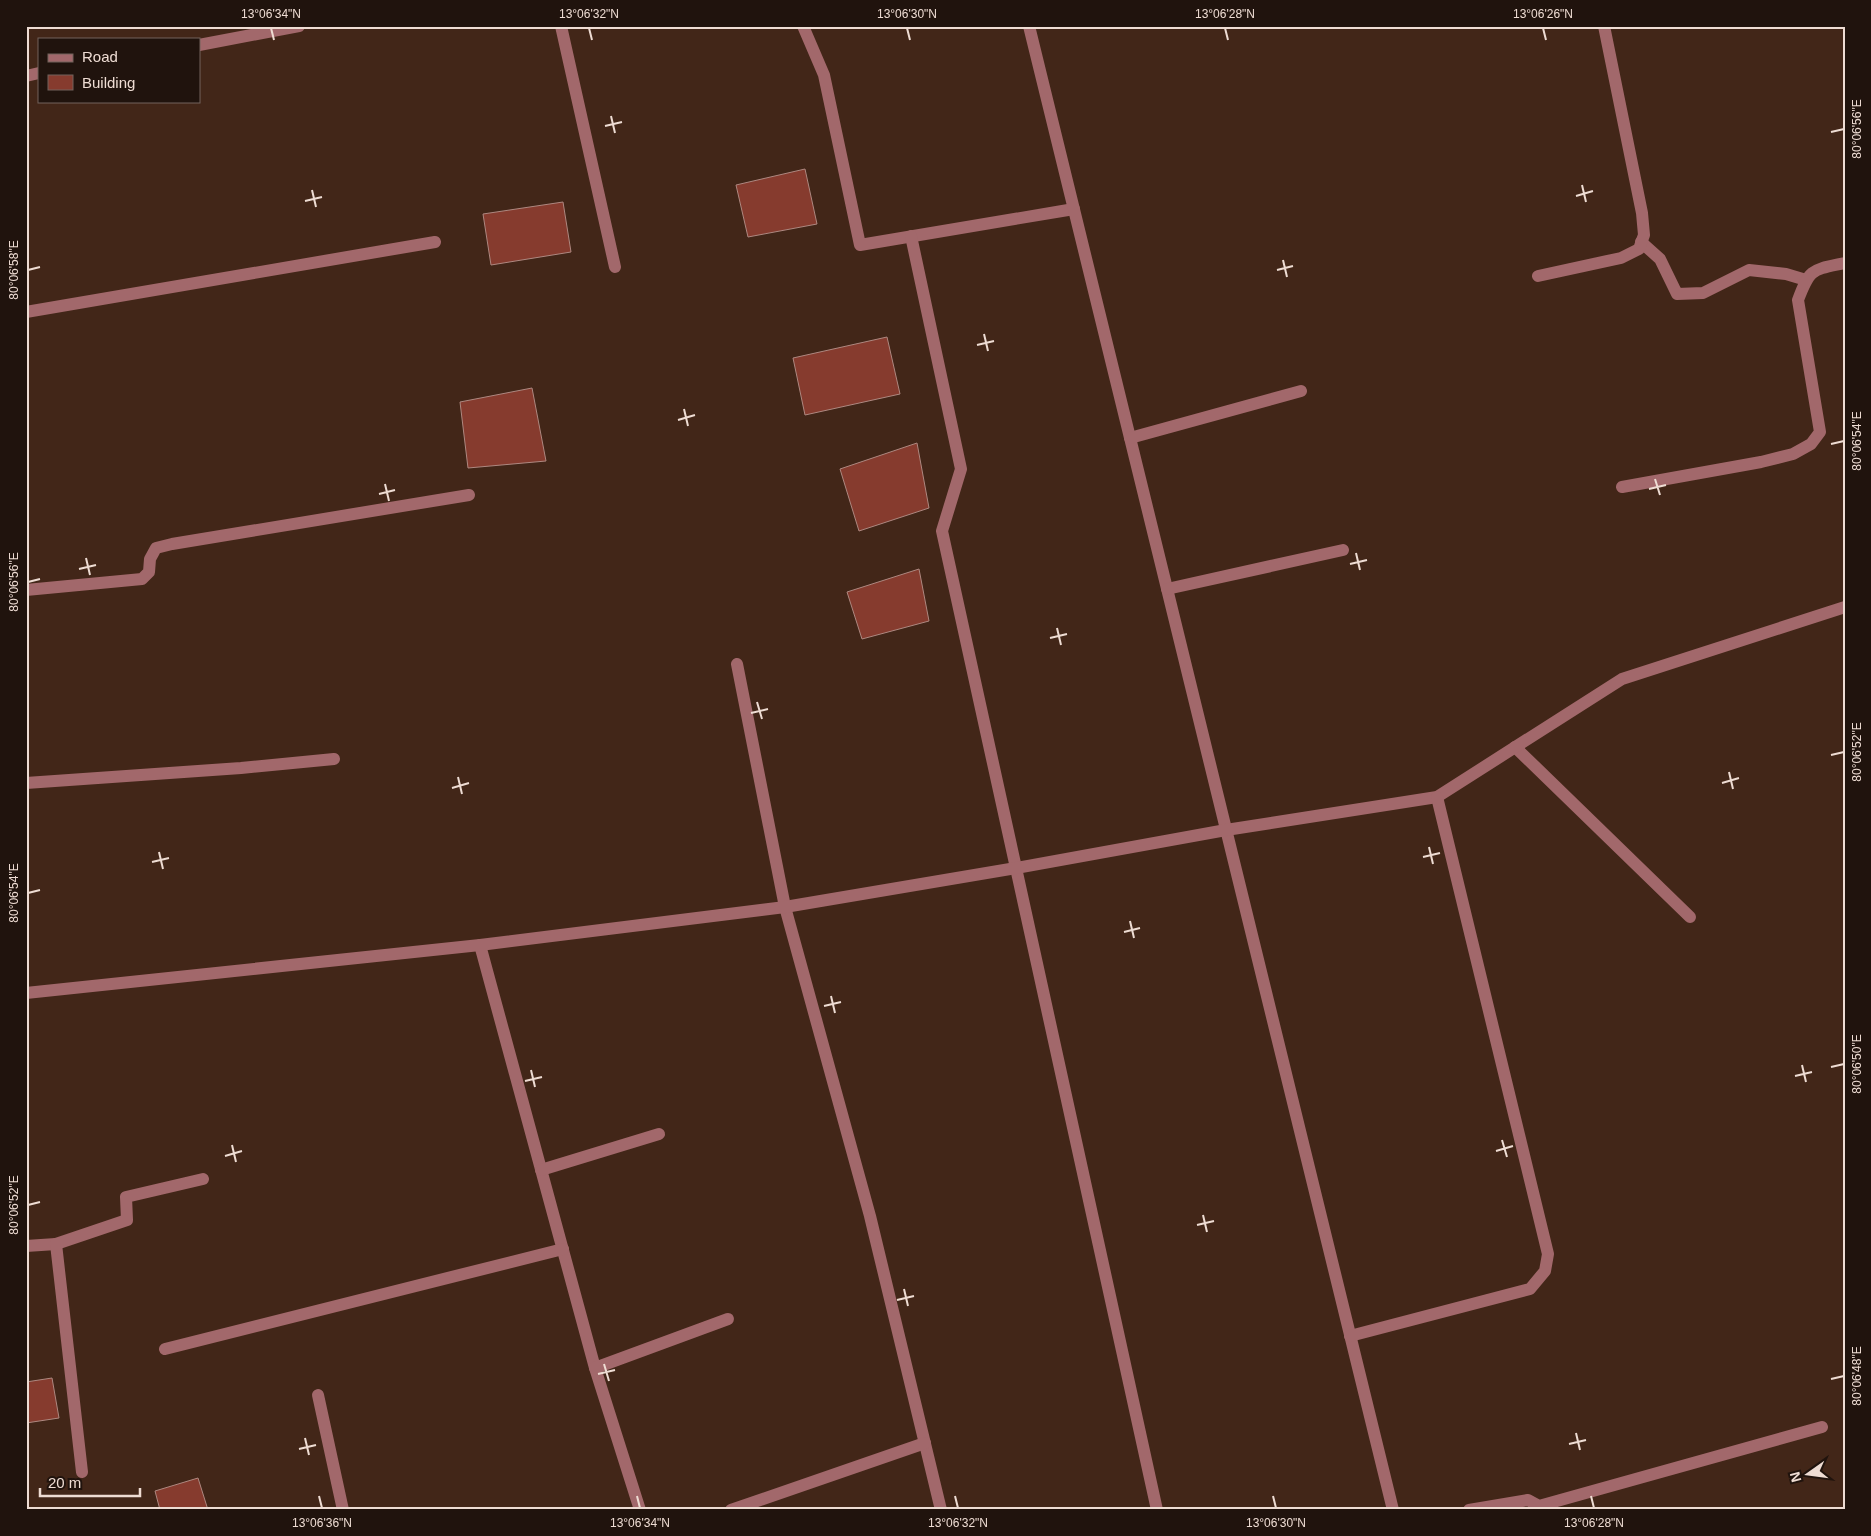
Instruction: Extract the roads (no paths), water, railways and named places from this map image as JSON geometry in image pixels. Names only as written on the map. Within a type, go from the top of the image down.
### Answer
[{"type":"street","points":[[200,44],[232,32],[299,26]]},
{"type":"street","points":[[560,26],[616,267]]},
{"type":"street","points":[[803,26],[824,76],[860,245],[1074,209]]},
{"type":"street","points":[[1029,26],[1393,1510]]},
{"type":"street","points":[[1538,276],[1621,258],[1639,249],[1644,235],[1642,213],[1604,26]]},
{"type":"street","points":[[911,236],[961,469],[942,531],[1157,1510]]},
{"type":"street","points":[[26,312],[435,242]]},
{"type":"street","points":[[1641,242],[1660,259],[1677,294],[1703,293],[1749,270],[1786,274],[1806,280]]},
{"type":"street","points":[[1622,487],[1761,462],[1793,454],[1811,444],[1820,432],[1798,300],[1806,280],[1813,271],[1845,263]]},
{"type":"street","points":[[1130,438],[1301,391]]},
{"type":"street","points":[[26,590],[142,579],[149,572],[150,559],[156,548],[172,544],[469,495]]},
{"type":"street","points":[[1167,589],[1343,550]]},
{"type":"street","points":[[26,993],[480,946],[785,906],[1016,868],[1226,830],[1437,797],[1622,679],[1845,607]]},
{"type":"street","points":[[737,664],[785,906],[870,1216],[941,1510]]},
{"type":"street","points":[[1515,747],[1690,916]]},
{"type":"street","points":[[26,783],[241,768],[334,759]]},
{"type":"street","points":[[1350,1336],[1530,1289],[1545,1271],[1548,1254],[1437,797]]},
{"type":"street","points":[[480,946],[595,1368],[640,1510]]},
{"type":"street","points":[[542,1170],[660,1134]]},
{"type":"street","points":[[26,1246],[56,1244],[127,1220],[126,1197],[203,1180]]},
{"type":"street","points":[[56,1244],[82,1472]]},
{"type":"street","points":[[165,1349],[564,1250]]},
{"type":"street","points":[[595,1368],[728,1319]]},
{"type":"street","points":[[318,1396],[343,1510]]},
{"type":"street","points":[[1469,1510],[1528,1500],[1540,1508],[1822,1426]]},
{"type":"street","points":[[731,1510],[925,1443]]}]
